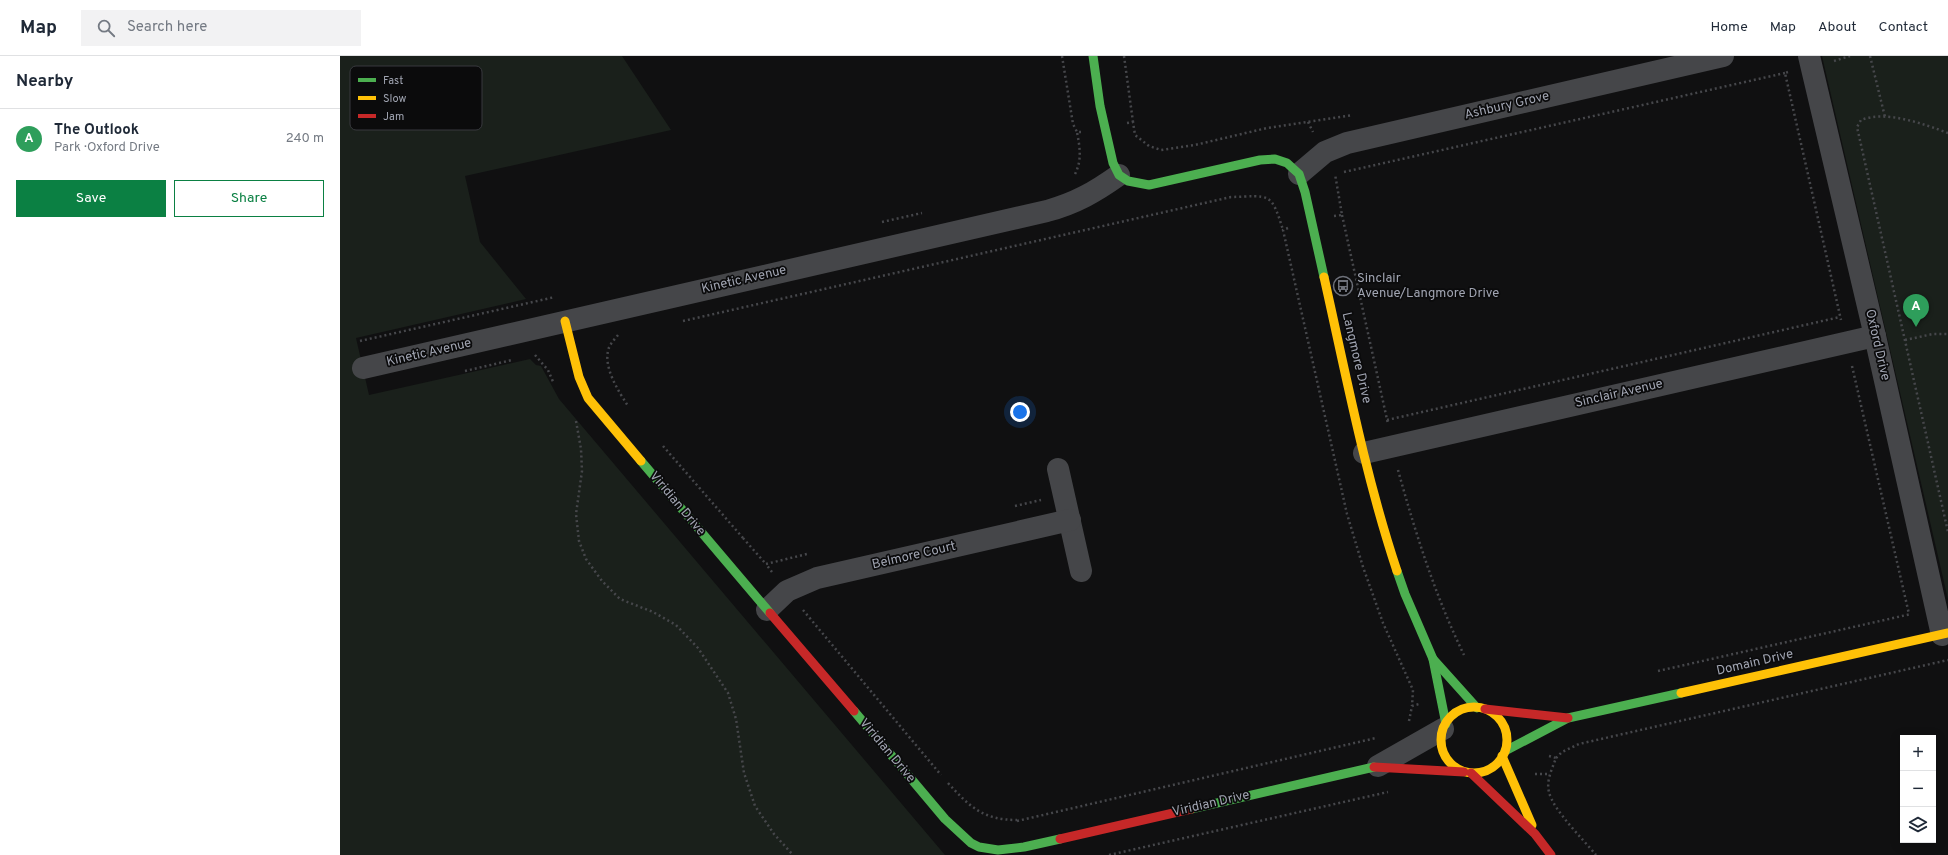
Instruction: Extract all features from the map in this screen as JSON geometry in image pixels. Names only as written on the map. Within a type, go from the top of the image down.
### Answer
[{"type":"street","points":[[1093,56],[1105,127],[1113,163],[1119,175],[1128,181],[1149,185],[1260,160],[1275,159],[1287,163],[1299,174]]},
{"type":"street","name":"Ashbury Grove","points":[[1299,174],[1325,152],[1346,143],[1723,56]]},
{"type":"street","name":"Oxford Drive","points":[[1809,56],[1875,336],[1936,608],[1945,634]]},
{"type":"street","name":"Langmore Drive","points":[[1299,174],[1317,244],[1364,453],[1385,534],[1405,594],[1433,660],[1444,726]]},
{"type":"street","name":"Kinetic Avenue","points":[[363,368],[1047,211],[1071,204],[1093,193],[1119,175]]},
{"type":"street","name":"Viridian Drive","points":[[565,321],[578,377],[588,398],[767,610],[965,840],[980,849],[997,851],[1024,847],[1378,766],[1419,743],[1444,726]]},
{"type":"street","name":"Sinclair Avenue","points":[[1364,453],[1875,336]]},
{"type":"street","points":[[1058,469],[1081,571]]},
{"type":"street","name":"Belmore Court","points":[[767,610],[787,591],[817,578],[1070,520]]},
{"type":"street","name":"Domain Drive","points":[[1504,754],[1568,718],[1945,634]]},
{"type":"street","name":"Langmore Drive","points":[[1433,660],[1481,709]]},
{"type":"street","points":[[1535,834],[1504,754],[1506,734],[1502,724],[1495,715],[1481,709],[1470,708],[1459,711],[1444,726],[1442,747],[1446,758],[1454,766],[1468,773],[1535,834],[1552,855]]},
{"type":"street","name":"Domain Drive","points":[[1481,709],[1568,718]]},
{"type":"street","points":[[1468,773],[1491,769],[1504,754]]},
{"type":"street","name":"Viridian Drive","points":[[1378,766],[1468,773]]},
{"type":"path","points":[[1062,56],[1073,124],[1077,132],[1081,154],[1080,161],[1074,175],[1070,178]]},
{"type":"path","points":[[1124,56],[1135,135],[1149,146],[1161,150],[1195,145],[1274,127],[1355,115]]},
{"type":"path","points":[[1870,56],[1885,117]]},
{"type":"path","points":[[1948,133],[1924,124],[1885,117],[1869,116],[1861,120],[1857,127],[1948,532]]},
{"type":"path","points":[[1077,132],[1133,122]]},
{"type":"path","points":[[682,321],[1231,197],[1268,198],[1274,202],[1283,230]]},
{"type":"path","points":[[880,223],[925,212]]},
{"type":"path","points":[[360,341],[559,296]]},
{"type":"path","points":[[1387,420],[1840,317]]},
{"type":"path","points":[[611,337],[624,334]]},
{"type":"path","points":[[1905,340],[1933,334],[1948,334]]},
{"type":"path","points":[[618,335],[611,343],[607,357],[611,373],[621,395],[631,410]]},
{"type":"path","points":[[529,356],[570,346]]},
{"type":"path","points":[[459,373],[516,359]]},
{"type":"path","points":[[576,419],[581,449],[582,471],[576,514],[579,541],[586,559],[602,581],[620,599],[653,612],[676,625],[702,653],[728,693],[736,720],[744,773],[755,806],[774,834],[793,855]]},
{"type":"path","points":[[662,445],[743,538]]},
{"type":"path","points":[[1010,507],[1064,495]]},
{"type":"path","points":[[812,553],[766,564],[787,591],[967,804],[976,811],[991,818],[1017,820],[1377,738]]},
{"type":"path","points":[[1655,672],[1936,608]]},
{"type":"path","points":[[1596,855],[1553,803],[1549,791],[1550,774],[1556,758],[1562,752],[1579,744],[1948,660]]},
{"type":"path","points":[[1404,725],[1408,720],[1412,706],[1440,696]]},
{"type":"path","points":[[1408,720],[1419,743]]},
{"type":"path","points":[[1533,737],[1540,749],[1548,755],[1556,758]]},
{"type":"path","points":[[1513,780],[1536,774],[1550,774]]},
{"type":"path","points":[[1109,855],[1395,790]]},
{"type":"path","points":[[1017,820],[1024,847]]},
{"type":"shaded area","points":[[340,56],[622,56],[671,130],[465,176],[480,242],[526,299],[356,338],[369,395],[530,359],[536,365],[541,366],[559,399],[945,855],[340,855]]},
{"type":"shaded area","points":[[1822,56],[1948,56],[1948,599]]},
{"type":"traffic: fast","points":[[1093,56],[1100,106],[1113,163],[1119,175],[1128,181],[1149,185],[1260,160],[1275,159],[1287,163],[1299,174],[1305,192],[1324,277]]},
{"type":"traffic: fast","points":[[641,461],[770,613]]},
{"type":"traffic: fast","points":[[1397,571],[1405,594],[1433,659],[1446,724]]},
{"type":"traffic: fast","points":[[1433,659],[1477,708]]},
{"type":"traffic: fast","points":[[1505,751],[1568,718],[1681,693]]},
{"type":"traffic: fast","points":[[854,711],[945,819],[971,843],[979,847],[998,850],[1024,847],[1060,839]]},
{"type":"traffic: fast","points":[[1191,809],[1374,767]]},
{"type":"traffic: slow","points":[[1324,277],[1366,462],[1397,571]]},
{"type":"traffic: slow","points":[[565,321],[579,377],[588,398],[641,461]]},
{"type":"traffic: slow","points":[[1681,693],[1948,633]]},
{"type":"traffic: slow","points":[[1474,707],[1486,710],[1497,717],[1504,728],[1507,740],[1504,752],[1497,763],[1486,770],[1474,773],[1462,770],[1451,763],[1444,752],[1441,740],[1444,728],[1451,717],[1462,710],[1474,707]]},
{"type":"traffic: slow","points":[[1502,756],[1532,825]]},
{"type":"traffic: jam","points":[[770,613],[854,711]]},
{"type":"traffic: jam","points":[[1485,709],[1568,718]]},
{"type":"traffic: jam","points":[[1374,767],[1464,772]]},
{"type":"traffic: jam","points":[[1471,773],[1535,834],[1551,855]]},
{"type":"traffic: jam","points":[[1060,839],[1191,809]]},
{"type":"place","name":"Sinclair Avenue/Langmore Drive","points":[[1343,286]]},
{"type":"place","name":"The Outlook","points":[[1916,327]]}]
